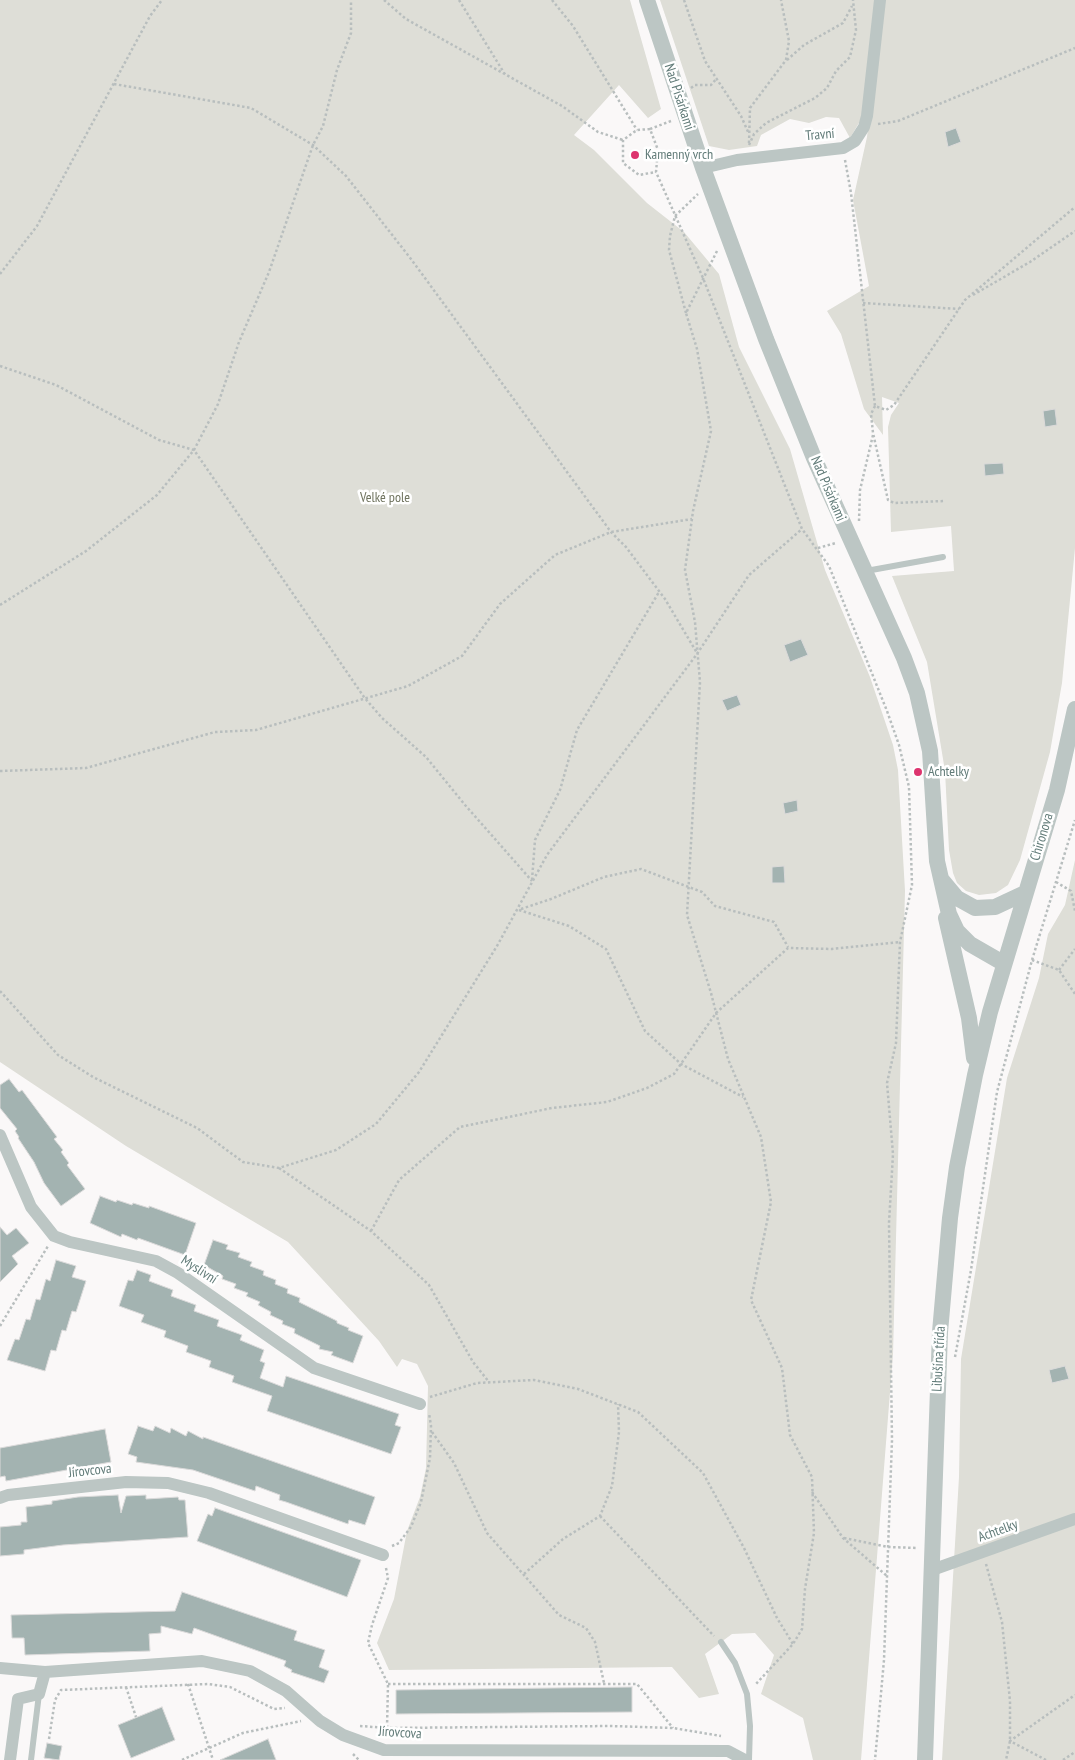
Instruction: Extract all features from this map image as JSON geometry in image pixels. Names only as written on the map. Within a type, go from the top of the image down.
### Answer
[{"type":"street","name":"Nad Pisárkami","points":[[647,0],[702,168],[766,340],[864,571],[904,658],[922,712],[932,773],[939,875],[949,914],[958,930],[970,944],[1003,963]]},
{"type":"street","points":[[864,127],[880,0]]},
{"type":"street","name":"Travní","points":[[702,168],[737,160],[843,148],[855,141],[864,127]]},
{"type":"street","name":"Chironova","points":[[1003,963],[1057,790],[1075,709]]},
{"type":"street","points":[[939,875],[957,898],[975,908],[995,907],[1025,893]]},
{"type":"street","points":[[939,875],[952,950],[971,1031],[974,1075]]},
{"type":"street","name":"Libušina třída","points":[[925,1760],[944,1278],[956,1167],[974,1075],[1003,963]]},
{"type":"street","points":[[0,1135],[30,1207],[54,1236]]},
{"type":"street","name":"Myslivní","points":[[54,1236],[70,1242],[156,1262],[178,1273],[314,1368],[424,1408]]},
{"type":"street","name":"Jírovcova","points":[[0,1498],[8,1495],[126,1482],[168,1483],[209,1493],[383,1555]]},
{"type":"street","name":"Achtelky","points":[[932,1570],[1075,1520]]},
{"type":"street","name":"Jírovcova","points":[[0,1668],[45,1672],[202,1661],[250,1671],[286,1691],[320,1721],[343,1735],[384,1750],[728,1751],[745,1760]]},
{"type":"street","points":[[10,1760],[18,1699],[39,1694],[45,1672]]},
{"type":"lane","points":[[864,571],[943,557]]},
{"type":"lane","points":[[720,1642],[736,1663],[747,1694],[750,1726],[749,1760]]},
{"type":"lane","points":[[31,1760],[39,1694]]},
{"type":"path","points":[[0,274],[37,226],[150,16],[162,0]]},
{"type":"path","points":[[0,605],[86,551],[156,494],[194,450],[218,404],[238,342],[269,272],[313,145],[324,126],[336,70],[351,33],[352,0]]},
{"type":"path","points":[[384,0],[406,19],[562,106],[598,132],[623,140]]},
{"type":"path","points":[[459,0],[507,77]]},
{"type":"path","points":[[552,0],[573,26],[637,130]]},
{"type":"path","points":[[684,0],[705,61],[741,116],[749,135]]},
{"type":"path","points":[[781,0],[790,40],[786,60]]},
{"type":"path","points":[[853,0],[856,30],[850,56],[836,71],[827,88],[815,98],[766,123],[754,134],[748,146],[750,108],[786,60],[804,45],[843,23],[853,5]]},
{"type":"path","points":[[864,127],[898,121],[1075,48]]},
{"type":"path","points":[[690,92],[695,85],[711,85],[717,78]]},
{"type":"path","points":[[114,84],[252,108],[313,145],[346,176],[411,258],[611,532],[626,547],[660,592],[697,654]]},
{"type":"path","points":[[623,140],[637,130],[650,129],[685,115]]},
{"type":"path","points":[[650,129],[658,150],[656,172],[703,278],[802,529],[818,548],[829,566],[887,711],[908,782],[912,885],[900,942],[896,1043],[888,1083],[893,1154],[889,1223],[892,1440],[884,1660],[875,1760]]},
{"type":"path","points":[[623,140],[623,163],[639,175],[656,172]]},
{"type":"path","points":[[843,148],[851,193],[875,406],[871,414],[888,500],[894,503],[945,500]]},
{"type":"path","points":[[702,168],[698,194],[675,216],[669,250],[697,349],[711,432],[692,519],[685,570],[695,622],[700,682],[687,915],[728,1059],[761,1138],[772,1202],[751,1300],[782,1368],[790,1435],[812,1477],[814,1533],[805,1589],[802,1628],[793,1644],[769,1667],[747,1694]]},
{"type":"path","points":[[875,406],[886,410],[894,405],[965,300],[1075,207]]},
{"type":"path","points":[[965,300],[1030,262],[1075,231]]},
{"type":"path","points":[[686,313],[727,234]]},
{"type":"path","points":[[863,303],[959,309]]},
{"type":"path","points":[[0,366],[56,385],[159,440],[194,450],[364,697],[382,718],[426,757],[465,805],[532,881]]},
{"type":"path","points":[[818,548],[834,544],[859,528],[860,490],[874,434]]},
{"type":"path","points":[[0,771],[86,768],[216,732],[256,730],[364,697],[408,686],[462,656],[500,604],[555,555],[611,532],[692,519]]},
{"type":"path","points":[[279,1168],[336,1150],[376,1124],[419,1072],[519,910],[532,881],[558,840],[697,654],[749,575],[802,529]]},
{"type":"path","points":[[532,881],[535,840],[560,790],[577,730],[660,592]]},
{"type":"path","points":[[954,1363],[971,1270],[997,1092],[1032,960],[1075,820]]},
{"type":"path","points":[[519,910],[604,877],[641,869],[702,892],[715,906],[774,922],[788,948]]},
{"type":"path","points":[[1056,882],[1071,891],[1075,911]]},
{"type":"path","points":[[519,910],[569,926],[606,949],[645,1032],[681,1064],[744,1097]]},
{"type":"path","points":[[371,1231],[399,1180],[460,1127],[552,1108],[607,1102],[647,1088],[674,1074],[716,1013],[788,948],[832,949],[900,942]]},
{"type":"path","points":[[1059,970],[1075,949]]},
{"type":"path","points":[[1032,960],[1059,970],[1075,994]]},
{"type":"path","points":[[0,991],[58,1055],[93,1077],[197,1128],[244,1162],[279,1168],[371,1231],[429,1285],[473,1362],[488,1382]]},
{"type":"path","points":[[0,1326],[54,1236]]},
{"type":"path","points":[[604,1683],[595,1642],[586,1628],[559,1615],[487,1533],[454,1463],[431,1431],[424,1408],[434,1394],[477,1383],[534,1380],[578,1389],[638,1412],[702,1473],[744,1548],[777,1618],[793,1644]]},
{"type":"path","points":[[524,1574],[563,1538],[600,1516],[612,1486],[619,1432],[618,1404]]},
{"type":"path","points":[[383,1555],[390,1547],[399,1543],[411,1527],[430,1458],[431,1431]]},
{"type":"path","points":[[811,1490],[843,1538],[888,1577]]},
{"type":"path","points":[[600,1516],[720,1642]]},
{"type":"path","points":[[843,1538],[888,1547],[932,1548]]},
{"type":"path","points":[[982,1553],[1002,1622],[1010,1701],[1010,1741],[1006,1760]]},
{"type":"path","points":[[387,1728],[388,1684],[368,1643],[388,1578]]},
{"type":"path","points":[[188,1684],[214,1760]]},
{"type":"path","points":[[49,1740],[55,1700],[61,1690],[188,1684],[230,1687],[274,1709],[290,1708]]},
{"type":"path","points":[[388,1684],[637,1684],[673,1728]]},
{"type":"path","points":[[126,1687],[136,1717]]},
{"type":"path","points":[[1010,1741],[1075,1695]]},
{"type":"path","points":[[182,1760],[243,1733],[304,1720],[297,1714]]},
{"type":"path","points":[[353,1725],[387,1728],[611,1726],[673,1728],[724,1737]]},
{"type":"path","points":[[1010,1741],[1046,1760]]},
{"type":"path","points":[[350,1751],[359,1760]]},
{"type":"path","points":[[1063,1760],[1075,1752]]},
{"type":"green space","name":"Velké pole","points":[[0,0],[630,0],[661,109],[648,118],[619,85],[574,135],[594,150],[647,203],[684,232],[719,274],[739,347],[790,449],[825,570],[870,677],[893,745],[898,770],[905,891],[893,1354],[861,1760],[813,1760],[803,1718],[761,1694],[774,1655],[755,1633],[732,1634],[705,1654],[719,1694],[699,1698],[672,1667],[389,1670],[377,1643],[394,1599],[407,1531],[420,1497],[426,1468],[428,1386],[417,1364],[402,1359],[397,1367],[379,1341],[288,1242],[126,1146],[0,1062]]},
{"type":"green space","points":[[660,0],[877,0],[863,116],[850,138],[839,118],[826,117],[809,123],[790,119],[761,135],[757,146],[729,150],[709,146]]},
{"type":"green space","points":[[883,0],[1075,0],[1075,548],[1062,683],[1050,752],[1020,860],[1008,885],[996,893],[979,895],[966,891],[957,883],[953,873],[949,850],[945,771],[927,662],[892,576],[954,571],[951,526],[891,532],[888,427],[891,415],[899,403],[882,397],[883,435],[864,409],[841,334],[827,311],[869,286],[853,200],[867,137]]},
{"type":"green space","points":[[1075,860],[1075,1760],[942,1760],[959,1477],[961,1359],[1007,1078],[1039,978],[1048,934],[1065,905]]},
{"type":"building","points":[[956,128],[961,142],[948,147],[945,132]]},
{"type":"building","points":[[1055,409],[1057,425],[1045,427],[1043,411]]},
{"type":"building","points":[[1003,463],[1004,474],[985,476],[984,464]]},
{"type":"building","points":[[801,639],[808,655],[790,662],[784,645]]},
{"type":"building","points":[[737,695],[741,705],[727,711],[722,700]]},
{"type":"building","points":[[797,800],[798,811],[785,814],[783,803]]},
{"type":"building","points":[[784,866],[785,883],[772,883],[772,867]]},
{"type":"building","points":[[9,1079],[19,1092],[22,1090],[57,1137],[54,1139],[63,1150],[61,1152],[69,1163],[67,1165],[85,1189],[61,1206],[44,1183],[34,1162],[18,1138],[15,1131],[17,1129],[0,1108],[0,1085]]},
{"type":"building","points":[[100,1196],[116,1202],[117,1200],[132,1205],[133,1203],[149,1208],[149,1206],[196,1223],[185,1255],[138,1238],[137,1240],[122,1234],[121,1237],[90,1223]]},
{"type":"building","points":[[0,1227],[7,1235],[16,1228],[29,1243],[12,1256],[18,1264],[0,1282]]},
{"type":"building","points":[[213,1240],[228,1245],[226,1249],[240,1253],[238,1257],[252,1262],[250,1266],[264,1271],[263,1275],[276,1280],[275,1284],[288,1289],[287,1293],[300,1298],[299,1302],[337,1321],[337,1323],[349,1328],[348,1330],[363,1336],[353,1363],[331,1355],[333,1352],[319,1349],[320,1346],[294,1333],[295,1329],[282,1324],[283,1321],[270,1315],[271,1312],[258,1305],[260,1302],[246,1296],[248,1293],[234,1288],[236,1284],[222,1279],[223,1276],[204,1265]]},
{"type":"building","points":[[56,1260],[76,1266],[72,1277],[86,1281],[76,1312],[72,1311],[66,1331],[62,1330],[56,1351],[51,1350],[45,1371],[7,1360],[15,1339],[19,1340],[26,1319],[30,1320],[36,1299],[40,1300],[46,1279],[50,1281]]},
{"type":"building","points":[[137,1270],[151,1275],[149,1281],[173,1290],[171,1296],[196,1305],[194,1311],[219,1320],[217,1326],[242,1335],[240,1340],[264,1350],[260,1361],[265,1363],[260,1378],[283,1387],[286,1376],[399,1414],[395,1425],[401,1427],[391,1454],[267,1411],[272,1396],[232,1382],[234,1376],[209,1367],[211,1361],[186,1352],[188,1346],[164,1337],[166,1331],[141,1322],[144,1315],[119,1306],[128,1280],[133,1281]]},
{"type":"building","points":[[1065,1366],[1069,1379],[1052,1383],[1049,1370]]},
{"type":"building","points":[[138,1426],[153,1431],[155,1426],[170,1433],[171,1428],[186,1436],[188,1431],[203,1439],[203,1437],[375,1497],[365,1525],[349,1520],[348,1524],[279,1500],[280,1495],[256,1486],[255,1491],[193,1470],[136,1462],[137,1457],[128,1454]]},
{"type":"building","points":[[105,1429],[111,1462],[6,1481],[5,1476],[0,1477],[0,1448]]},
{"type":"building","points":[[118,1495],[121,1513],[126,1496],[146,1495],[146,1499],[178,1497],[179,1500],[185,1500],[188,1537],[63,1545],[24,1550],[24,1554],[0,1556],[0,1527],[21,1525],[21,1522],[27,1522],[26,1507],[52,1504],[52,1501],[78,1497]]},
{"type":"building","points":[[215,1508],[361,1560],[347,1597],[197,1541],[208,1514],[212,1516]]},
{"type":"building","points":[[182,1592],[297,1631],[294,1640],[325,1650],[319,1667],[329,1671],[324,1683],[291,1672],[292,1670],[284,1666],[286,1661],[194,1628],[192,1634],[161,1626],[161,1633],[149,1634],[150,1651],[25,1655],[24,1638],[12,1638],[11,1615],[175,1611]]},
{"type":"building","points":[[632,1687],[632,1712],[396,1714],[396,1690]]},
{"type":"building","points":[[162,1707],[175,1740],[131,1758],[118,1725]]},
{"type":"building","points":[[268,1739],[276,1760],[220,1760]]},
{"type":"building","points":[[47,1743],[62,1746],[59,1760],[44,1758]]},
{"type":"place","name":"Kamenný vrch","points":[[635,155]]},
{"type":"place","name":"Achtelky","points":[[918,772]]}]
